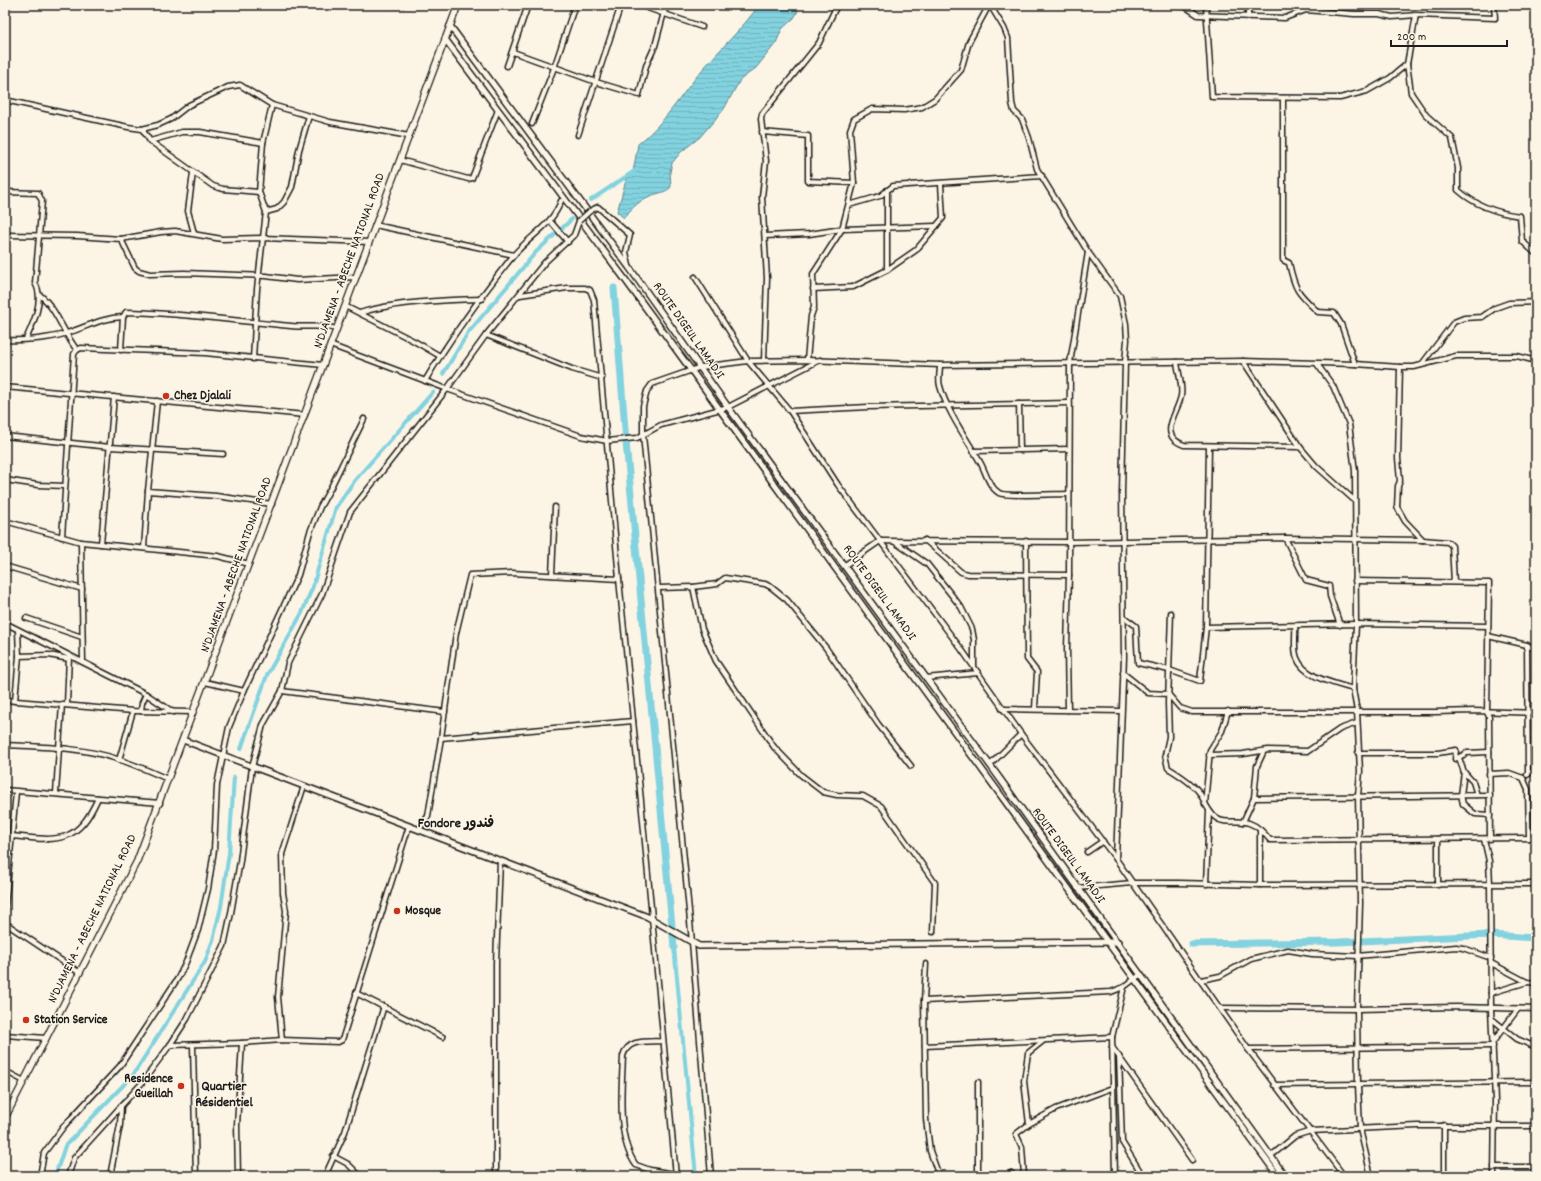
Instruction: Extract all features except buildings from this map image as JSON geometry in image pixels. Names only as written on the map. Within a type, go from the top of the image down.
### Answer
[{"type":"highway","name":"N'DJAMENA - ABECHE NATIONAL ROAD","points":[[5,1118],[137,861],[458,5]]},
{"type":"main road","name":"ROUTE DIGEUL LAMADJI","points":[[450,26],[629,266],[728,406],[990,765],[1285,1176]]},
{"type":"main road","name":"ROUTE DIGEUL LAMADJI","points":[[445,39],[691,370],[1278,1176]]},
{"type":"main road","points":[[183,740],[652,919],[699,946],[1118,942]]},
{"type":"street","points":[[507,66],[528,5]]},
{"type":"street","points":[[532,124],[554,68],[575,5]]},
{"type":"street","points":[[578,135],[621,5]]},
{"type":"street","points":[[639,5],[702,27]]},
{"type":"street","points":[[512,52],[554,68],[639,96],[646,66],[655,46],[666,5]]},
{"type":"street","points":[[764,360],[767,278],[762,197],[766,161],[761,119],[763,110],[819,43],[837,5]]},
{"type":"street","points":[[807,360],[811,316],[814,307],[813,274],[842,229],[854,183],[850,130],[854,119],[872,109],[910,109],[922,107],[935,99],[961,70],[969,42],[990,5],[1004,28],[1008,38],[1010,93],[1014,110],[1022,119],[1031,143],[1037,169],[1088,252],[1120,296],[1126,332],[1122,540],[1124,618],[1123,673],[1116,859]]},
{"type":"street","points":[[1183,5],[1198,15],[1285,18],[1306,10],[1354,14],[1379,14],[1392,17],[1416,15],[1495,18],[1494,5]]},
{"type":"street","points":[[1206,5],[1212,97],[1340,98],[1367,91],[1390,78],[1407,64]]},
{"type":"street","points":[[1248,5],[1248,17]]},
{"type":"street","points":[[1416,15],[1407,64],[1411,93],[1426,115],[1452,138],[1458,168],[1458,190],[1476,203],[1502,213],[1520,216],[1522,241],[1536,254]]},
{"type":"street","points":[[5,100],[120,126],[142,129],[158,125],[171,119],[189,105],[234,85],[246,87],[272,105],[309,116],[330,122],[409,136]]},
{"type":"street","points":[[1284,98],[1283,260],[1289,263],[1293,283],[1298,294],[1318,312],[1334,313],[1341,324],[1354,364]]},
{"type":"street","points":[[253,359],[259,276],[266,212],[259,192],[263,143],[272,105]]},
{"type":"street","points":[[400,160],[468,179],[472,178],[498,110]]},
{"type":"street","points":[[266,212],[277,209],[284,202],[292,187],[299,150],[309,116]]},
{"type":"street","points":[[142,129],[150,141],[213,186],[223,189],[259,192]]},
{"type":"street","points":[[150,141],[182,132],[200,132],[263,143]]},
{"type":"street","points":[[762,132],[808,136],[808,181],[854,183]]},
{"type":"street","points":[[193,173],[188,206],[194,233]]},
{"type":"street","points":[[849,205],[880,196],[893,186],[941,184],[1042,176]]},
{"type":"street","points":[[813,289],[853,287],[887,270],[916,250],[943,218],[941,184]]},
{"type":"street","points":[[887,190],[887,270]]},
{"type":"street","points":[[5,192],[38,193],[42,201],[35,283],[40,295],[52,309],[77,350]]},
{"type":"street","points":[[425,381],[462,323],[482,299],[514,255],[550,222],[557,213],[561,202]]},
{"type":"street","points":[[68,1176],[74,1158],[141,1084],[170,1045],[187,1019],[224,946],[240,861],[252,767],[263,725],[282,691],[288,663],[322,594],[350,512],[486,335],[545,262],[574,235],[579,221],[590,211],[598,207],[630,235],[626,252],[629,266]]},
{"type":"street","points":[[550,222],[568,242]]},
{"type":"street","points":[[375,225],[514,255]]},
{"type":"street","points":[[765,236],[808,234],[842,229],[936,226]]},
{"type":"street","points":[[5,235],[121,239],[161,232],[194,233],[222,239],[263,238],[369,242]]},
{"type":"street","points":[[121,239],[134,268],[150,274],[184,273],[259,276],[297,280],[356,277]]},
{"type":"street","points":[[1068,710],[1067,648],[1070,575],[1070,363],[1088,252]]},
{"type":"street","points":[[695,276],[748,360],[790,412],[838,485],[974,667],[1002,709],[1116,859],[1221,1008],[1248,1049],[1344,1176]]},
{"type":"street","points":[[519,295],[572,287],[590,290],[594,300],[676,1175],[650,1170],[636,1165],[624,1135],[621,1113],[624,1050],[636,1042],[663,1041]]},
{"type":"street","points":[[26,339],[35,321],[40,295]]},
{"type":"street","points":[[360,313],[376,309],[454,300],[482,299]]},
{"type":"street","points":[[1422,365],[1454,322],[1464,318],[1482,317],[1494,308],[1509,303],[1536,302]]},
{"type":"street","points":[[345,306],[440,356]]},
{"type":"street","points":[[121,350],[122,317],[126,312],[292,326],[320,327],[328,325],[336,329]]},
{"type":"street","points":[[5,340],[66,334],[99,320],[122,317]]},
{"type":"street","points":[[486,335],[572,369],[602,378]]},
{"type":"street","points":[[330,345],[446,389],[581,436],[607,441],[631,439],[661,425],[728,406],[820,360]]},
{"type":"street","points":[[77,350],[205,353],[323,365]]},
{"type":"street","points":[[62,537],[74,354],[77,350]]},
{"type":"street","points":[[711,1176],[659,588],[643,434],[644,401],[647,391],[652,384],[701,367],[748,360],[820,360],[940,365],[1243,361],[1354,364],[1400,367],[1422,365],[1456,356],[1517,356],[1536,361]]},
{"type":"street","points":[[1243,361],[1300,447],[1316,466],[1354,500]]},
{"type":"street","points":[[1177,362],[1181,394],[1170,427],[1170,435],[1174,440],[1184,445],[1300,447]]},
{"type":"street","points":[[1317,364],[1333,386],[1349,424],[1354,471],[1356,624],[1353,689],[1357,711],[1360,771],[1358,796],[1358,885],[1360,903],[1356,1009],[1360,1129],[1371,1176]]},
{"type":"street","points":[[940,365],[940,386],[960,430],[990,483],[1001,494],[1069,494]]},
{"type":"street","points":[[1400,367],[1398,458],[1400,481],[1396,500],[1400,513],[1423,540]]},
{"type":"street","points":[[5,387],[305,415]]},
{"type":"street","points":[[101,544],[114,397]]},
{"type":"street","points":[[144,548],[157,401]]},
{"type":"street","points":[[790,412],[868,407],[1070,403]]},
{"type":"street","points":[[1019,404],[1020,450]]},
{"type":"street","points":[[40,1176],[44,1153],[64,1126],[120,1066],[178,978],[186,962],[198,930],[208,889],[214,850],[217,785],[229,727],[244,691],[298,575],[310,532],[320,507],[332,487],[364,419]]},
{"type":"street","points":[[5,436],[110,446],[223,454]]},
{"type":"street","points":[[1124,618],[1136,626],[1138,663],[1169,670],[1200,681],[1206,627],[1208,446]]},
{"type":"street","points":[[973,451],[1069,449]]},
{"type":"street","points":[[5,480],[38,485],[66,486]]},
{"type":"street","points":[[148,491],[229,497],[272,504]]},
{"type":"street","points":[[552,575],[555,507]]},
{"type":"street","points":[[5,521],[81,542],[218,556],[249,564]]},
{"type":"street","points":[[845,565],[880,541],[925,540],[1069,542],[1286,538],[1423,540],[1448,542],[1452,546],[1454,582]]},
{"type":"street","points":[[1286,538],[1306,580],[1330,586],[1330,596],[1340,625]]},
{"type":"street","points":[[925,540],[961,572],[976,575],[1070,575]]},
{"type":"street","points":[[895,541],[927,564],[962,607],[973,635],[974,667]]},
{"type":"street","points":[[1026,541],[1027,659],[1037,672],[1035,709]]},
{"type":"street","points":[[81,542],[83,662]]},
{"type":"street","points":[[5,566],[82,589]]},
{"type":"street","points":[[419,830],[428,816],[456,633],[470,574],[512,573],[619,579]]},
{"type":"street","points":[[659,588],[713,585],[725,578],[765,584],[780,593],[806,621],[878,724],[911,766]]},
{"type":"street","points":[[1355,581],[1489,583],[1487,712],[1489,717],[1490,838]]},
{"type":"street","points":[[693,587],[702,629],[716,661],[774,747],[802,775],[823,792],[837,795],[863,796],[881,806],[931,877],[935,883],[933,932]]},
{"type":"street","points":[[1171,613],[1166,764],[1168,768],[1188,781],[1199,792],[1209,811],[1216,818],[1222,821],[1248,822],[1260,830],[1270,840],[1536,838]]},
{"type":"street","points":[[26,618],[82,636]]},
{"type":"street","points":[[5,623],[69,657],[83,662],[146,694],[173,712]]},
{"type":"street","points":[[1206,627],[1356,624],[1488,626]]},
{"type":"street","points":[[1295,626],[1297,658],[1304,669],[1353,689]]},
{"type":"street","points":[[15,701],[18,630]]},
{"type":"street","points":[[1488,636],[1527,645],[1536,650]]},
{"type":"street","points":[[1527,645],[1528,774]]},
{"type":"street","points":[[18,656],[48,655],[69,657]]},
{"type":"street","points":[[67,704],[69,657]]},
{"type":"street","points":[[926,678],[978,673]]},
{"type":"street","points":[[1123,673],[1148,693],[1168,694],[1180,708],[1185,710],[1536,713]]},
{"type":"street","points":[[205,682],[244,691]]},
{"type":"street","points":[[282,691],[445,712]]},
{"type":"street","points":[[141,711],[142,703],[146,694]]},
{"type":"street","points":[[5,700],[67,704],[133,711],[193,712]]},
{"type":"street","points":[[56,793],[62,704]]},
{"type":"street","points":[[1002,709],[1121,711]]},
{"type":"street","points":[[119,760],[133,711]]},
{"type":"street","points":[[1205,804],[1209,755],[1214,742],[1224,727],[1228,711]]},
{"type":"street","points":[[441,738],[633,721]]},
{"type":"street","points":[[1209,755],[1243,754],[1264,750],[1308,751],[1340,729],[1357,723]]},
{"type":"street","points":[[990,765],[1021,734]]},
{"type":"street","points":[[5,745],[59,748],[119,760],[168,779]]},
{"type":"street","points":[[1243,822],[1254,798],[1257,766],[1264,750]]},
{"type":"street","points":[[1358,754],[1438,753],[1456,750],[1455,759],[1467,753],[1489,752]]},
{"type":"street","points":[[1459,758],[1464,772],[1462,795],[1463,804],[1475,814],[1490,815]]},
{"type":"street","points":[[1523,778],[1536,769]]},
{"type":"street","points":[[1464,772],[1474,782],[1477,795]]},
{"type":"street","points":[[1489,774],[1509,774],[1523,778],[1528,789],[1529,838]]},
{"type":"street","points":[[282,1040],[278,997],[286,911],[283,893],[282,854],[304,786]]},
{"type":"street","points":[[5,790],[16,792],[56,793],[160,803]]},
{"type":"street","points":[[5,908],[16,792]]},
{"type":"street","points":[[1254,798],[1490,795]]},
{"type":"street","points":[[12,836],[50,839],[66,837],[79,828],[89,815],[98,798]]},
{"type":"street","points":[[1206,884],[1209,811]]},
{"type":"street","points":[[170,1045],[193,1046],[282,1040],[340,1041],[409,826]]},
{"type":"street","points":[[1260,830],[1260,885]]},
{"type":"street","points":[[1438,839],[1438,885]]},
{"type":"street","points":[[1484,839],[1489,861],[1490,884],[1491,1009],[1495,1125],[1494,1176]]},
{"type":"street","points":[[1087,852],[1103,842]]},
{"type":"street","points":[[496,1176],[496,963],[500,861]]},
{"type":"street","points":[[1077,888],[1132,883],[1260,885],[1536,884]]},
{"type":"street","points":[[5,923],[80,973]]},
{"type":"street","points":[[1201,980],[1220,976],[1251,959],[1288,950],[1312,954],[1357,956],[1456,947],[1491,958]]},
{"type":"street","points":[[1491,963],[1527,982],[1536,983]]},
{"type":"street","points":[[926,964],[924,1001],[926,1119],[930,1152],[939,1176]]},
{"type":"street","points":[[924,1001],[1111,992],[1124,987],[1141,974]]},
{"type":"street","points":[[1491,993],[1527,982]]},
{"type":"street","points":[[1115,1176],[1112,1037],[1124,987]]},
{"type":"street","points":[[356,993],[443,1037]]},
{"type":"street","points":[[325,1176],[345,1132],[384,1006]]},
{"type":"street","points":[[1221,1008],[1356,1009],[1456,1007],[1536,1009]]},
{"type":"street","points":[[1493,1044],[1518,1009]]},
{"type":"street","points":[[1492,1018],[1517,1039],[1531,1045],[1536,1042]]},
{"type":"street","points":[[5,1035],[46,1038]]},
{"type":"street","points":[[925,1046],[1112,1037]]},
{"type":"street","points":[[1029,1124],[1024,1081],[1028,1053],[1043,1040]]},
{"type":"street","points":[[238,1176],[237,1103],[242,1043]]},
{"type":"street","points":[[1248,1049],[1493,1044]]},
{"type":"street","points":[[193,1046],[196,1176]]},
{"type":"street","points":[[1112,1046],[1192,1160]]},
{"type":"street","points":[[1119,1056],[1122,1142],[1143,1176]]},
{"type":"street","points":[[5,1071],[24,1081]]},
{"type":"street","points":[[978,1082],[978,1176]]},
{"type":"street","points":[[1274,1085],[1536,1082]]},
{"type":"street","points":[[1024,1176],[1022,1147],[1016,1134],[1029,1124],[1062,1106],[1112,1088]]},
{"type":"street","points":[[110,1176],[120,1125],[121,1106]]},
{"type":"street","points":[[1271,1156],[1295,1136],[1311,1131],[1444,1126],[1536,1126]]},
{"type":"street","points":[[1444,1126],[1444,1176]]},
{"type":"street","points":[[333,1156],[348,1164],[360,1176]]},
{"type":"street","points":[[1494,1167],[1536,1167]]},
{"type":"street","points":[[1007,1176],[1011,1173],[1014,1176]]},
{"type":"shaded area","points":[[329,5],[406,5],[404,10]]},
{"type":"water","points":[[759,5],[789,5],[798,11],[794,18],[782,29],[776,43],[756,68],[740,80],[724,109],[700,137],[681,152],[672,163],[670,172],[671,187],[666,191],[641,201],[624,218],[617,212],[626,180],[633,172],[638,144],[656,128],[702,70],[739,30]]},
{"type":"waterway","points":[[1526,5],[1536,11]]},
{"type":"waterway","points":[[591,200],[636,170]]},
{"type":"waterway","points":[[443,374],[468,333],[536,252],[572,219]]},
{"type":"waterway","points":[[614,288],[626,442],[674,947]]},
{"type":"waterway","points":[[241,749],[267,675],[302,613],[313,586],[336,507],[355,480],[433,392]]},
{"type":"waterway","points":[[55,1176],[65,1146],[133,1075],[205,962],[213,940],[221,907],[229,853],[234,777]]},
{"type":"waterway","points":[[1192,944],[1339,942],[1490,935],[1536,938]]},
{"type":"waterway","points":[[674,947],[696,1176]]},
{"type":"place","name":"Chez Djalali","points":[[166,396]]},
{"type":"place","name":"Mosque","points":[[397,911]]},
{"type":"place","name":"Station Service","points":[[26,1020]]},
{"type":"place","name":"Residence Gueillah","points":[[181,1086]]},
{"type":"district","name":"Fondore فندور","points":[[456,824]]},
{"type":"district","name":"Quartier Résidentiel","points":[[224,1096]]}]
